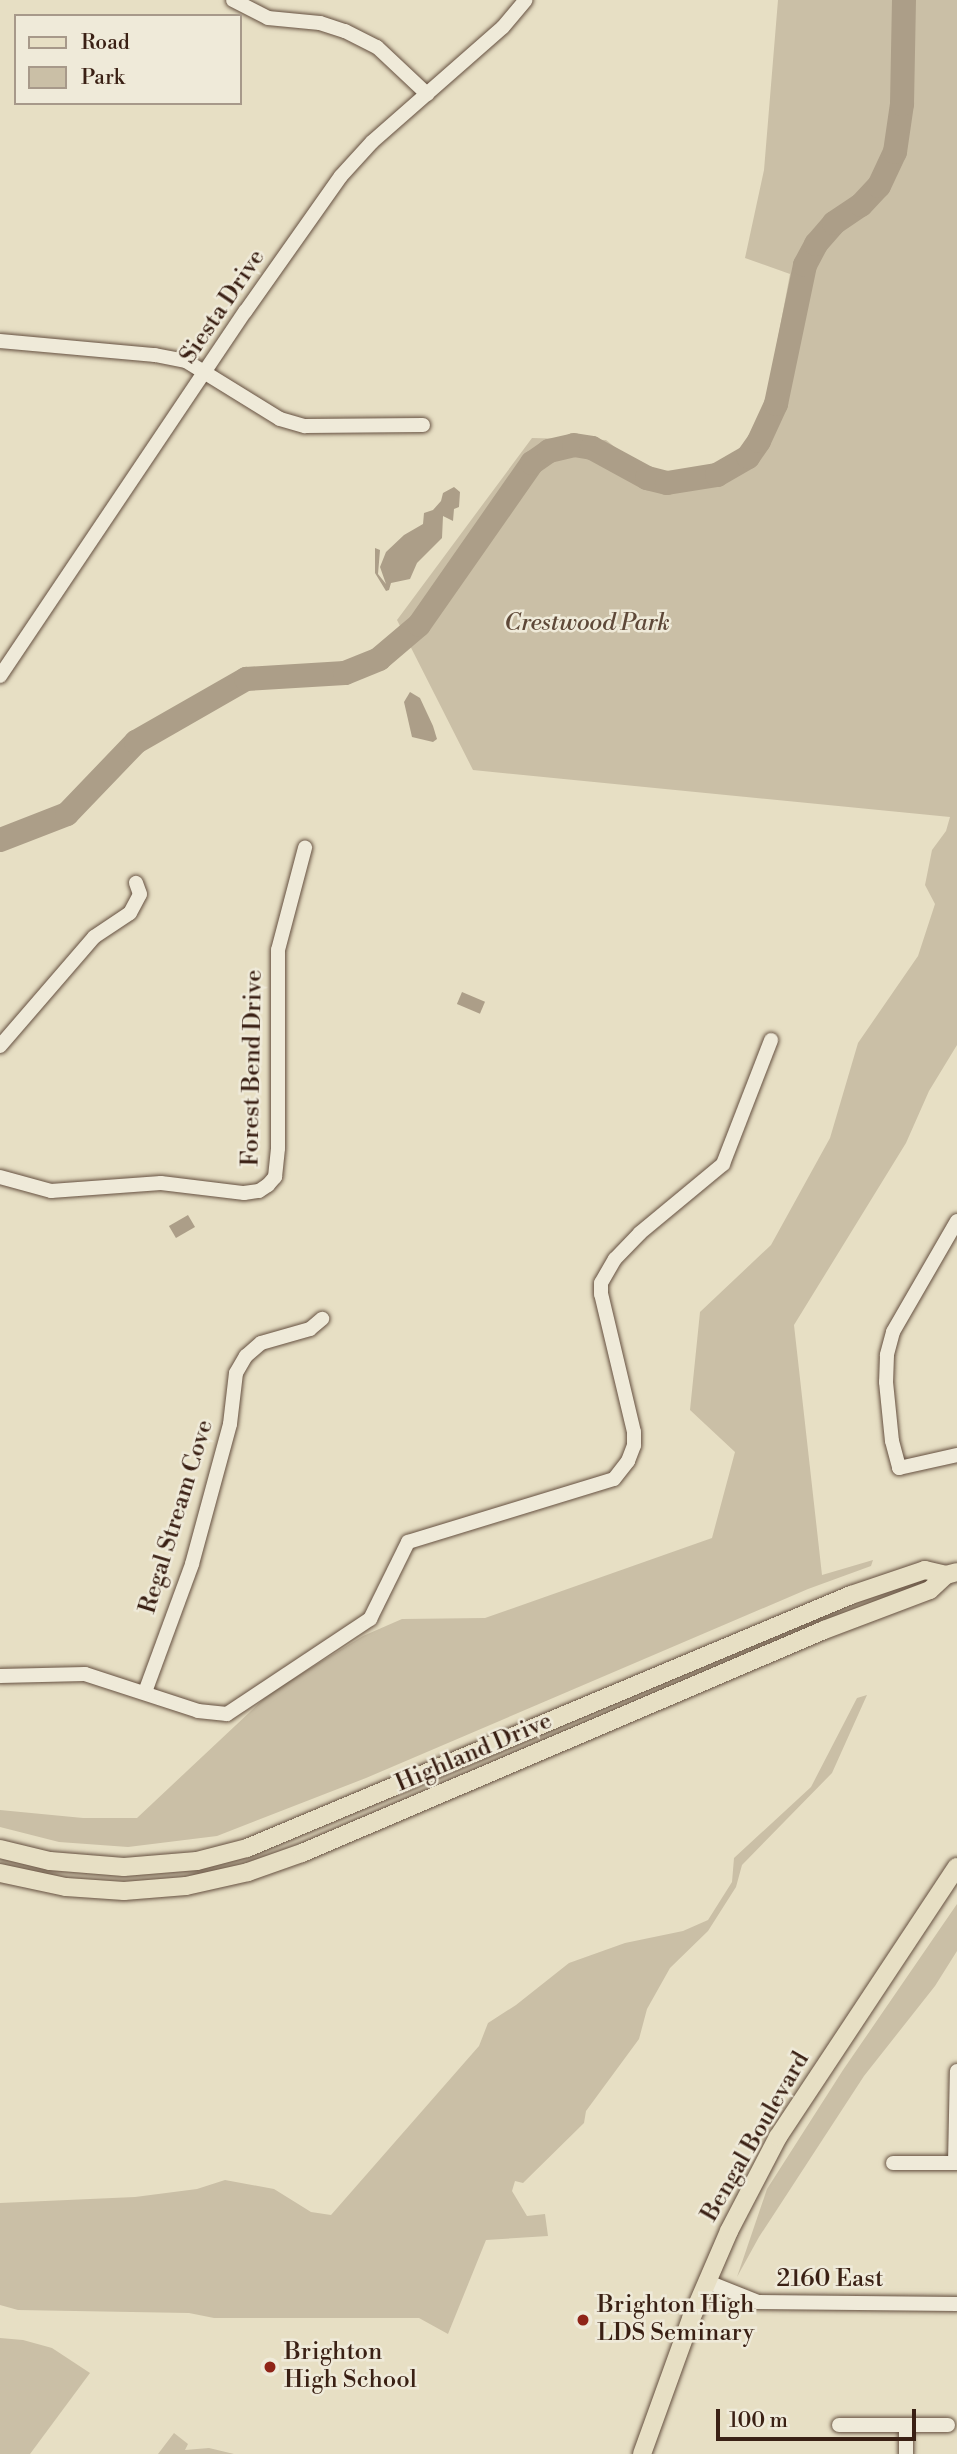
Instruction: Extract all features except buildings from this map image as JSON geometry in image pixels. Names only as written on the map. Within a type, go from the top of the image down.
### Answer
[{"type":"main road","name":"Highland Drive","points":[[0,1849],[50,1861],[124,1867],[197,1861],[247,1848],[851,1594],[925,1570],[951,1573]]},
{"type":"main road","name":"Highland Drive","points":[[0,1873],[66,1887],[124,1891],[186,1886],[248,1872],[328,1842],[835,1625],[930,1590],[951,1573]]},
{"type":"main road","name":"Bengal Boulevard","points":[[642,2454],[729,2231],[778,2137],[957,1867]]},
{"type":"street","points":[[233,0],[268,18],[320,23],[345,31],[377,47],[428,94]]},
{"type":"street","name":"Siesta Drive","points":[[2,667],[341,176],[372,142],[503,27],[526,0]]},
{"type":"street","points":[[0,341],[155,355],[186,361],[279,419],[304,426],[423,425]]},
{"type":"street","name":"Forest Bend Drive","points":[[0,1177],[51,1191],[161,1183],[244,1192],[259,1191],[268,1185],[275,1177],[278,1148],[278,950],[305,848]]},
{"type":"street","points":[[0,1045],[94,937],[130,913],[140,894],[136,883]]},
{"type":"street","points":[[0,1676],[85,1674],[198,1711],[227,1714],[370,1619],[408,1542],[600,1485],[621,1472],[632,1452],[634,1432],[601,1294],[601,1283],[615,1259],[640,1233],[723,1164],[771,1040]]},
{"type":"street","points":[[957,1221],[893,1332],[887,1355],[892,1441],[899,1468],[957,1455]]},
{"type":"street","name":"Regal Stream Cove","points":[[145,1692],[192,1564],[230,1423],[236,1373],[246,1356],[261,1343],[310,1329],[322,1319]]},
{"type":"street","points":[[893,2163],[956,2163],[957,2071]]},
{"type":"street","name":"2160 East","points":[[708,2281],[758,2302],[957,2304]]},
{"type":"street","points":[[839,2425],[948,2425]]},
{"type":"street","points":[[906,2425],[906,2454]]},
{"type":"green space","name":"Crestwood Park","points":[[778,0],[957,0],[957,1045],[929,1091],[906,1143],[794,1325],[822,1575],[873,1560],[871,1566],[808,1589],[366,1778],[217,1836],[128,1847],[59,1842],[0,1827],[0,1810],[83,1818],[137,1818],[270,1693],[363,1636],[402,1619],[485,1618],[712,1538],[735,1452],[690,1410],[700,1312],[771,1245],[830,1138],[858,1043],[918,956],[935,904],[925,885],[932,850],[946,831],[950,817],[473,770],[397,620],[532,438],[606,440],[636,464],[664,480],[745,454],[766,401],[790,274],[745,258],[764,170]]},
{"type":"green space","points":[[867,1695],[832,1773],[742,1865],[736,1887],[708,1931],[670,1968],[647,2009],[639,2039],[586,2111],[584,2123],[523,2183],[515,2181],[512,2191],[527,2216],[545,2214],[548,2236],[486,2240],[448,2334],[419,2318],[214,2318],[189,2313],[18,2310],[0,2305],[0,2203],[135,2197],[197,2189],[225,2180],[274,2189],[311,2212],[331,2215],[479,2046],[488,2023],[516,2005],[569,1963],[625,1943],[683,1931],[708,1920],[732,1882],[734,1858],[811,1787],[857,1698]]},
{"type":"green space","points":[[957,1904],[957,1951],[935,1986],[864,2076],[759,2237],[737,2277],[767,2189],[843,2070]]},
{"type":"green space","points":[[0,2338],[23,2340],[52,2348],[90,2373],[30,2454],[0,2454]]},
{"type":"green space","points":[[174,2433],[188,2444],[185,2450],[209,2448],[234,2454],[158,2454]]},
{"type":"shaded area","points":[[454,487],[460,492],[459,507],[454,509],[453,521],[443,516],[442,538],[417,563],[410,579],[391,583],[386,591],[375,573],[375,548],[380,550],[378,574],[386,584],[380,567],[386,552],[404,535],[423,524],[424,513],[433,510],[441,501],[443,493]]},
{"type":"shaded area","points":[[410,692],[420,698],[433,726],[437,739],[433,742],[412,737],[404,702]]},
{"type":"shaded area","points":[[462,992],[485,1002],[480,1014],[457,1004]]},
{"type":"shaded area","points":[[188,1215],[195,1227],[176,1238],[169,1226]]},
{"type":"waterway","points":[[0,840],[67,814],[136,742],[246,679],[345,673],[379,659],[419,625],[532,463],[549,451],[574,445],[592,448],[647,478],[667,483],[717,475],[748,457],[759,441],[776,404],[805,265],[816,244],[834,223],[861,205],[879,186],[895,152],[902,104],[904,0]]},
{"type":"place","name":"Brighton High LDS Seminary","points":[[583,2320]]},
{"type":"place","name":"Brighton High School","points":[[270,2367]]}]
